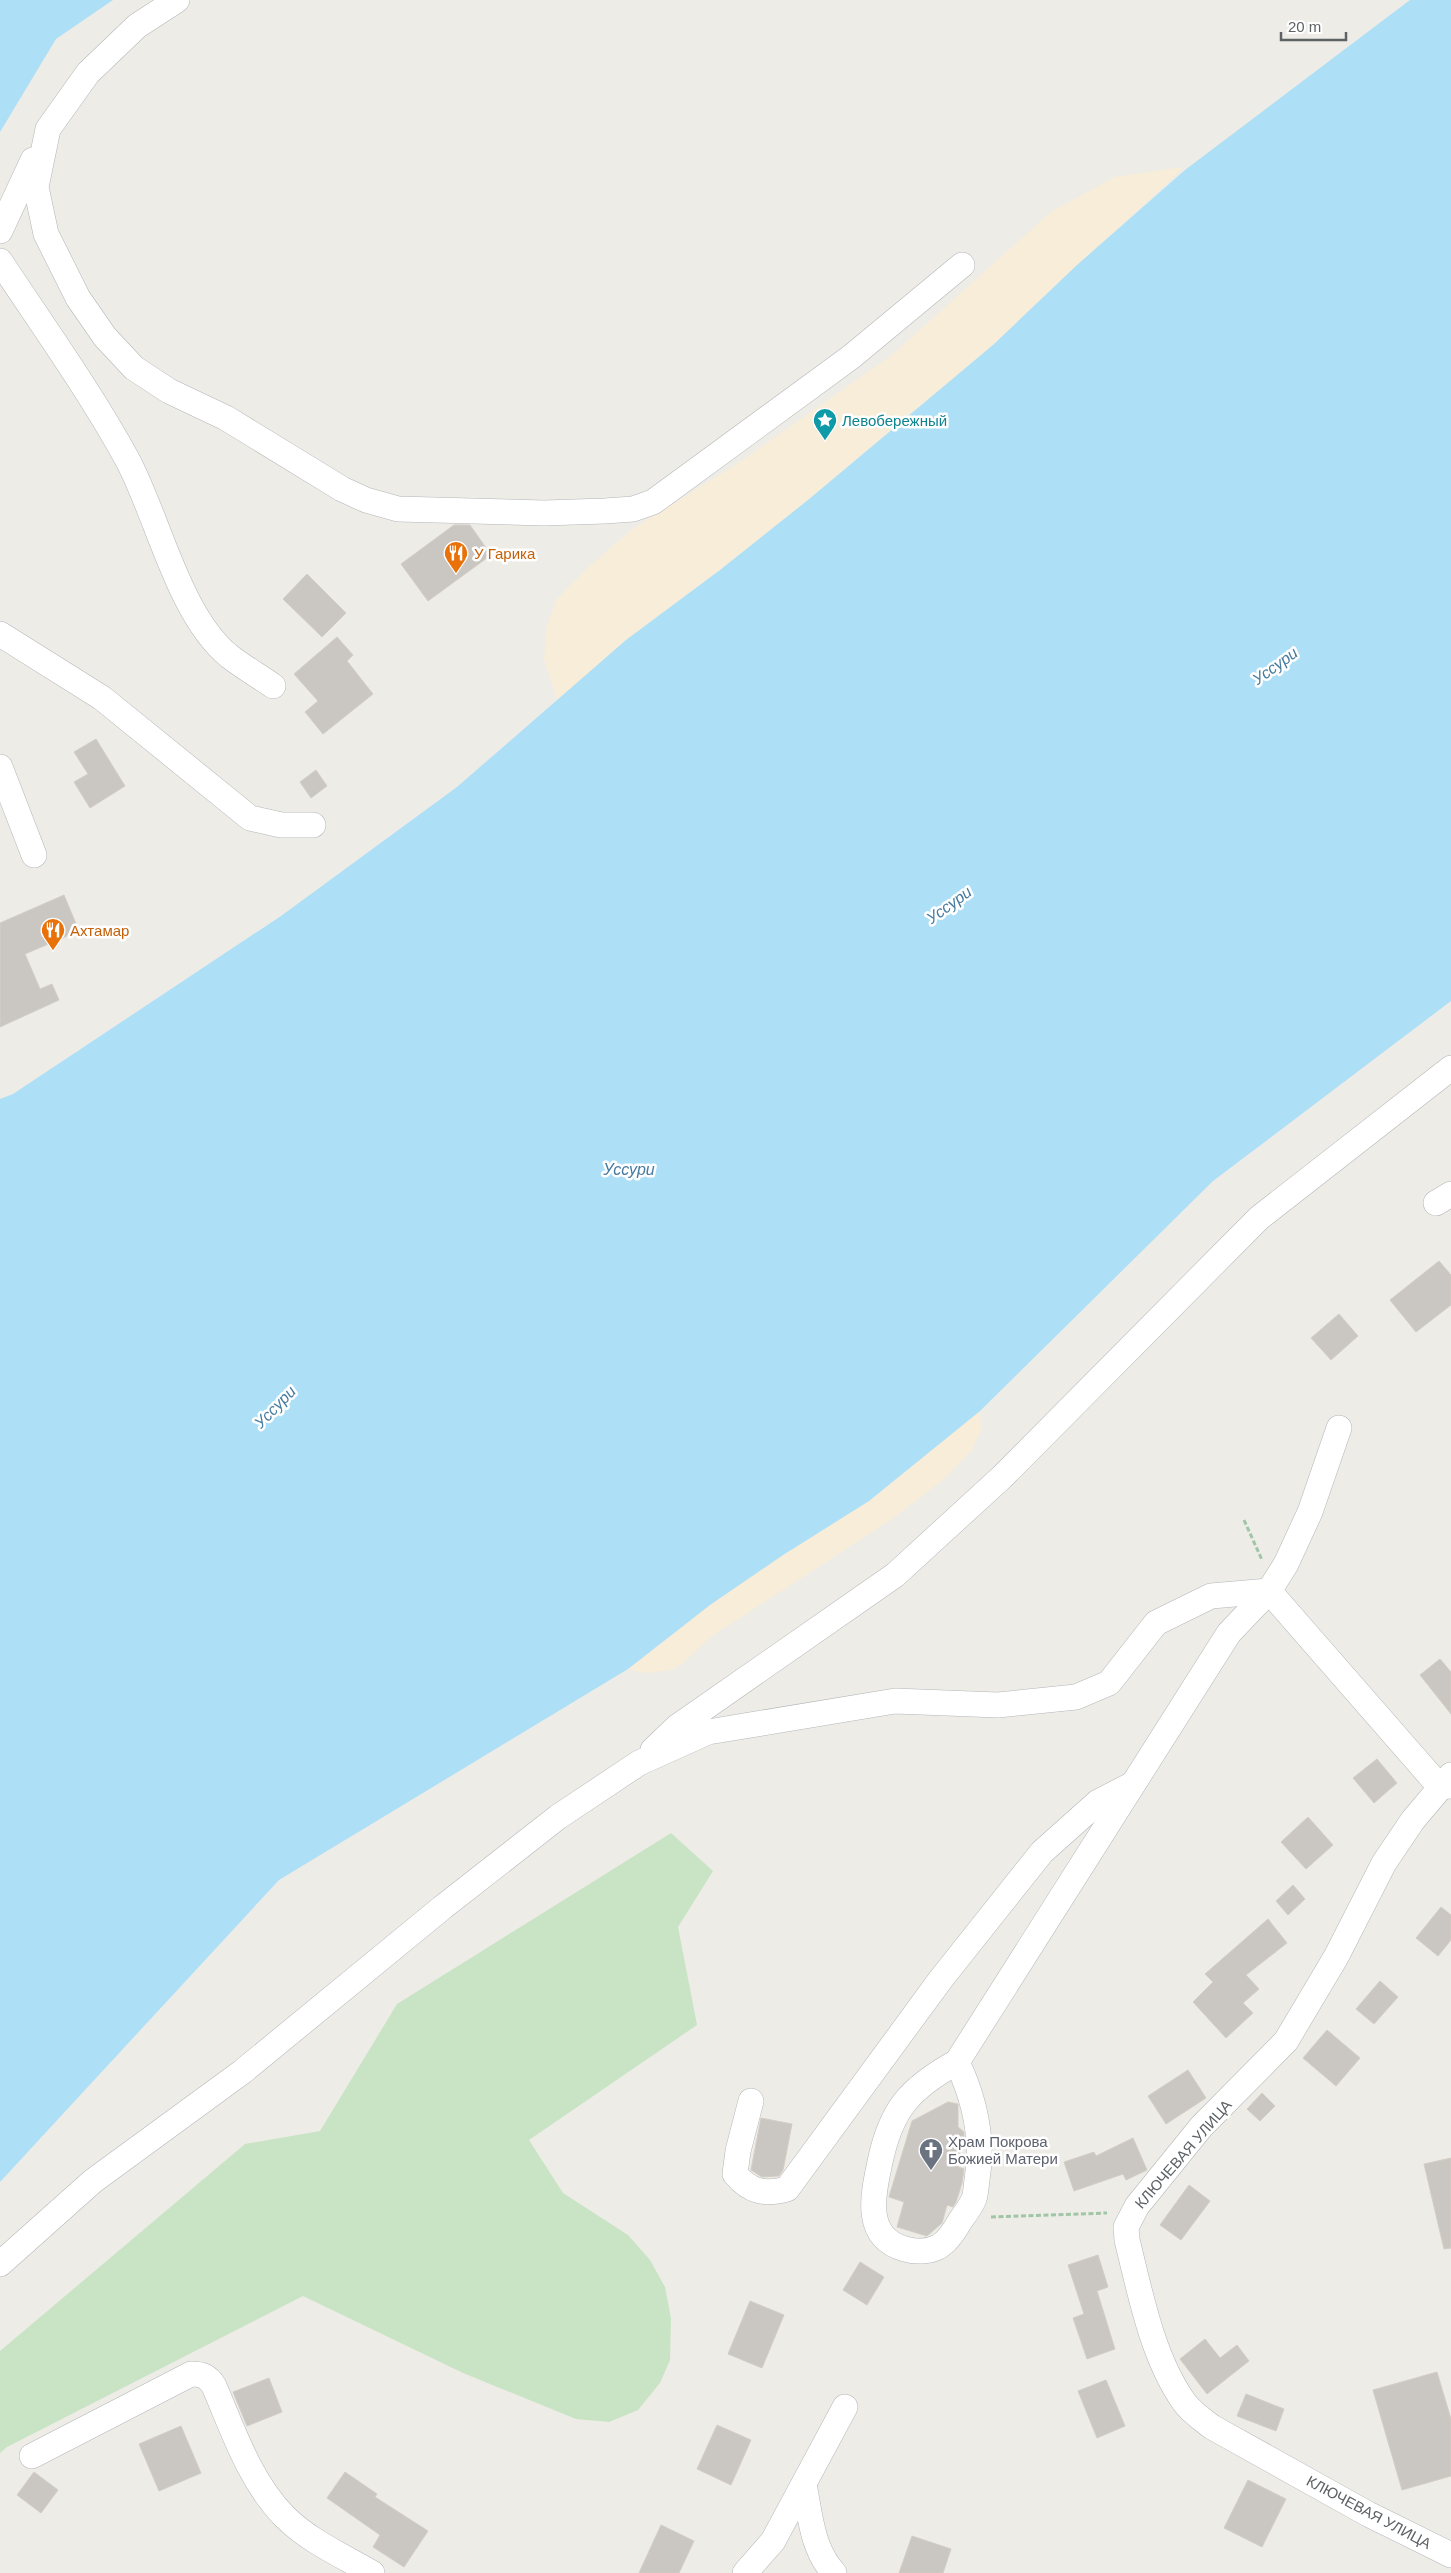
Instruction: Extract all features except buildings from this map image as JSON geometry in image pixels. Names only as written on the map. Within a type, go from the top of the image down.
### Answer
[{"type":"street","points":[[0,231],[48,129],[88,73],[137,26],[177,0]]},
{"type":"street","points":[[48,129],[36,187],[46,234],[78,298],[116,349],[134,368],[169,391],[226,418],[342,489],[366,500],[398,509],[544,513],[605,512],[633,509],[653,502],[851,358],[962,264]]},
{"type":"street","points":[[0,261],[86,390],[128,461],[176,574],[201,623],[228,656],[273,686]]},
{"type":"street","points":[[0,634],[102,698],[250,818],[281,826],[313,825]]},
{"type":"street","points":[[0,768],[34,855]]},
{"type":"street","points":[[639,1763],[677,1727],[895,1575],[1002,1477],[1259,1218],[1451,1068]]},
{"type":"street","points":[[958,2062],[969,2086],[978,2118],[979,2167],[974,2198],[954,2231],[938,2247],[915,2252],[892,2246],[877,2227],[872,2200],[887,2132],[900,2106],[919,2086],[958,2062],[1229,1633],[1269,1591],[1286,1564],[1310,1512],[1338,1428]]},
{"type":"street","points":[[0,2264],[93,2181],[242,2072],[435,1913],[558,1817],[639,1763],[708,1732],[895,1701],[998,1705],[1076,1697],[1109,1683],[1156,1623],[1211,1596],[1269,1591]]},
{"type":"street","points":[[1269,1591],[1447,1783]]},
{"type":"street","name":"КЛЮЧЕВАЯ УЛИЦА","points":[[1447,1783],[1384,1863],[1336,1958],[1286,2041],[1201,2127],[1137,2206],[1126,2227],[1127,2240],[1149,2325],[1169,2375],[1184,2402],[1212,2427],[1368,2514],[1451,2555]]},
{"type":"street","points":[[751,2101],[738,2151],[735,2174],[745,2186],[770,2194],[787,2189],[942,1979],[1042,1852],[1098,1802],[1133,1784]]},
{"type":"street","points":[[32,2456],[191,2374],[202,2374],[210,2379],[214,2386],[234,2435],[270,2500],[286,2518],[309,2536],[372,2573]]},
{"type":"street","points":[[745,2573],[773,2541],[845,2407]]},
{"type":"street","points":[[804,2484],[816,2545],[826,2564],[834,2573]]},
{"type":"path","points":[[1244,1520],[1259,1550]]},
{"type":"path","points":[[981,2218],[1105,2213]]},
{"type":"green space","points":[[671,1833],[713,1871],[678,1927],[697,2025],[529,2140],[563,2193],[628,2235],[650,2260],[665,2287],[671,2318],[670,2360],[660,2383],[638,2410],[609,2422],[576,2419],[463,2373],[303,2296],[7,2447],[0,2453],[0,2351],[245,2144],[320,2131],[397,2004]]},
{"type":"sand","name":"Левобережный","points":[[1184,167],[993,345],[808,500],[720,570],[626,640],[558,701],[544,659],[547,626],[557,599],[591,565],[631,530],[740,462],[892,355],[1051,212],[1115,177]]},
{"type":"sand","points":[[980,1411],[981,1429],[972,1450],[944,1479],[892,1519],[712,1636],[683,1663],[672,1670],[644,1673],[628,1669],[710,1605],[783,1555],[869,1501]]},
{"type":"water","points":[[0,0],[113,0],[56,39],[0,132]]},
{"type":"water","name":"Уссури","points":[[1410,0],[1451,0],[1451,1001],[1213,1181],[980,1411],[869,1501],[783,1555],[710,1605],[628,1669],[279,1880],[0,2182],[0,1099],[13,1094],[281,916],[457,787],[626,640],[720,570],[808,500],[993,345],[1077,265],[1185,170]]},
{"type":"place","name":"Левобережный","points":[[825,441]]},
{"type":"place","name":"У Гарика","points":[[456,574]]},
{"type":"place","name":"Ахтамар","points":[[53,951]]},
{"type":"place","name":"Храм Покрова Божией Матери","points":[[931,2171]]}]
